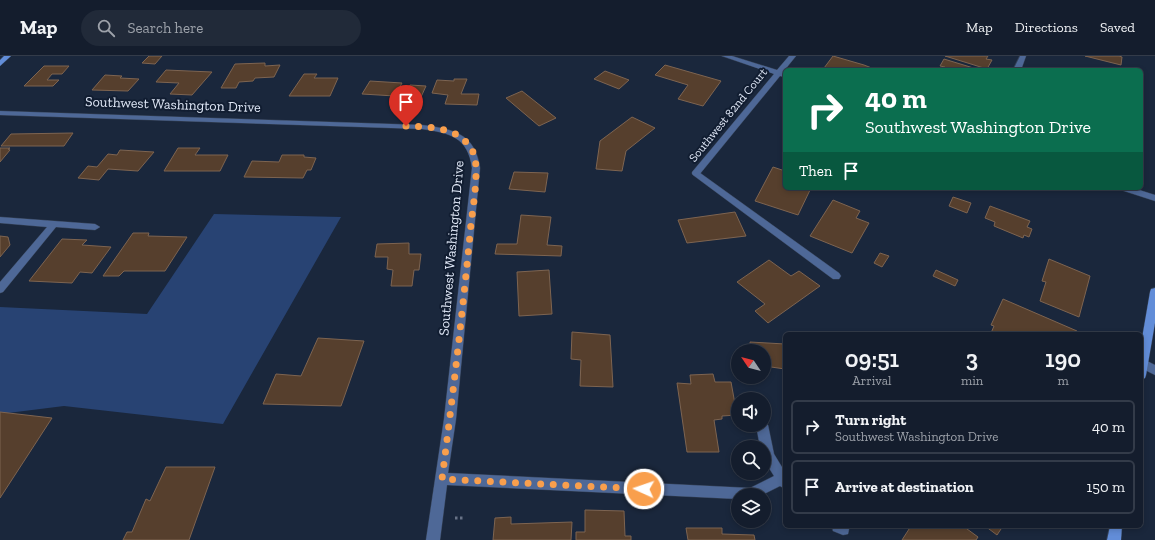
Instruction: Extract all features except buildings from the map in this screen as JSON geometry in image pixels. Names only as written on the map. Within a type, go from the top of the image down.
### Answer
[{"type":"street","points":[[0,64],[8,56]]},
{"type":"street","points":[[725,56],[782,74]]},
{"type":"street","name":"Southwest 82nd Court","points":[[786,68],[793,56]]},
{"type":"street","points":[[1018,68],[1023,56]]},
{"type":"street","name":"Southwest 82nd Court","points":[[782,74],[696,173],[836,276]]},
{"type":"street","name":"Southwest Washington Drive","points":[[0,113],[422,127],[449,131],[463,138],[473,152],[476,160],[476,168],[469,244],[442,479],[433,540]]},
{"type":"street","points":[[1130,190],[1155,198]]},
{"type":"street","points":[[0,220],[95,226]]},
{"type":"street","points":[[0,289],[54,224]]},
{"type":"street","points":[[1143,364],[1155,292]]},
{"type":"street","points":[[1143,370],[1155,370]]},
{"type":"street","points":[[442,479],[751,494],[783,481],[768,456],[763,432]]},
{"type":"street","points":[[1114,540],[1116,528]]},
{"type":"shaded area","points":[[214,214],[341,217],[223,424],[64,406],[0,414],[0,307],[147,314]]},
{"type":"route","points":[[406,126],[440,129],[456,134],[467,142],[476,160],[469,244],[442,479],[644,489]]}]
